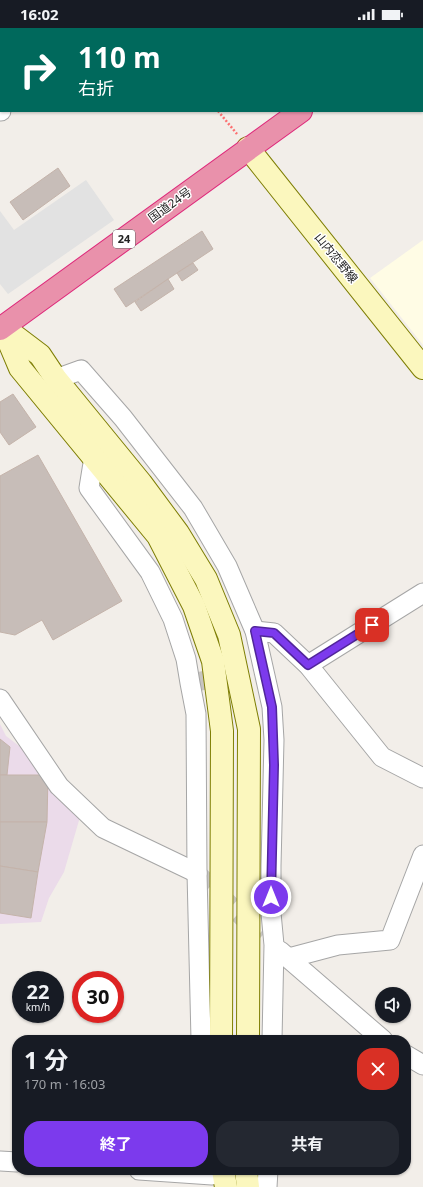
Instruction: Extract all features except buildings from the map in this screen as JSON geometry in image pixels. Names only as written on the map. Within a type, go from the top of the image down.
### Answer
[{"type":"highway","name":"国道24号","points":[[2,328],[248,148],[301,112]]},
{"type":"street","name":"山内恋野線","points":[[248,148],[423,368]]},
{"type":"street","points":[[2,328],[40,355],[56,379],[141,483],[178,533],[206,579],[229,635],[249,729],[248,1035]]},
{"type":"street","points":[[2,328],[20,368],[158,536],[194,606],[213,661],[222,731],[221,1035]]},
{"type":"street","points":[[56,379],[81,370],[123,418],[192,508],[227,566],[255,631],[258,670],[272,707],[274,740],[271,897],[268,941],[272,1035]]},
{"type":"street","points":[[94,457],[89,488],[150,572],[172,620],[193,682],[196,714],[197,873],[201,1035]]},
{"type":"street","points":[[308,665],[423,593]]},
{"type":"street","points":[[255,631],[274,633],[308,665],[382,757],[423,778]]},
{"type":"street","points":[[0,699],[59,786],[103,828],[197,873]]},
{"type":"street","points":[[288,958],[338,945],[390,940],[423,855]]},
{"type":"street","points":[[268,941],[377,1035]]},
{"type":"street","points":[[411,1058],[423,1065]]},
{"type":"street","points":[[0,1161],[12,1162]]},
{"type":"street","points":[[197,1175],[220,1177]]},
{"type":"street","points":[[247,1175],[248,1187]]},
{"type":"street","points":[[267,1187],[268,1175]]},
{"type":"path","points":[[219,112],[248,148]]},
{"type":"shaded area","points":[[86,180],[114,220],[8,294],[0,284],[0,211],[14,230]]},
{"type":"shaded area","points":[[423,240],[423,345],[370,278]]},
{"type":"shaded area","points":[[0,724],[6,736],[48,768],[80,817],[64,872],[49,898],[41,922],[0,924]]},
{"type":"tunnel","points":[[196,682],[253,671]]},
{"type":"tunnel","points":[[197,873],[262,936]]},
{"type":"route","points":[[271,897],[274,740],[272,707],[255,631],[274,633],[308,665],[372,625]]}]
